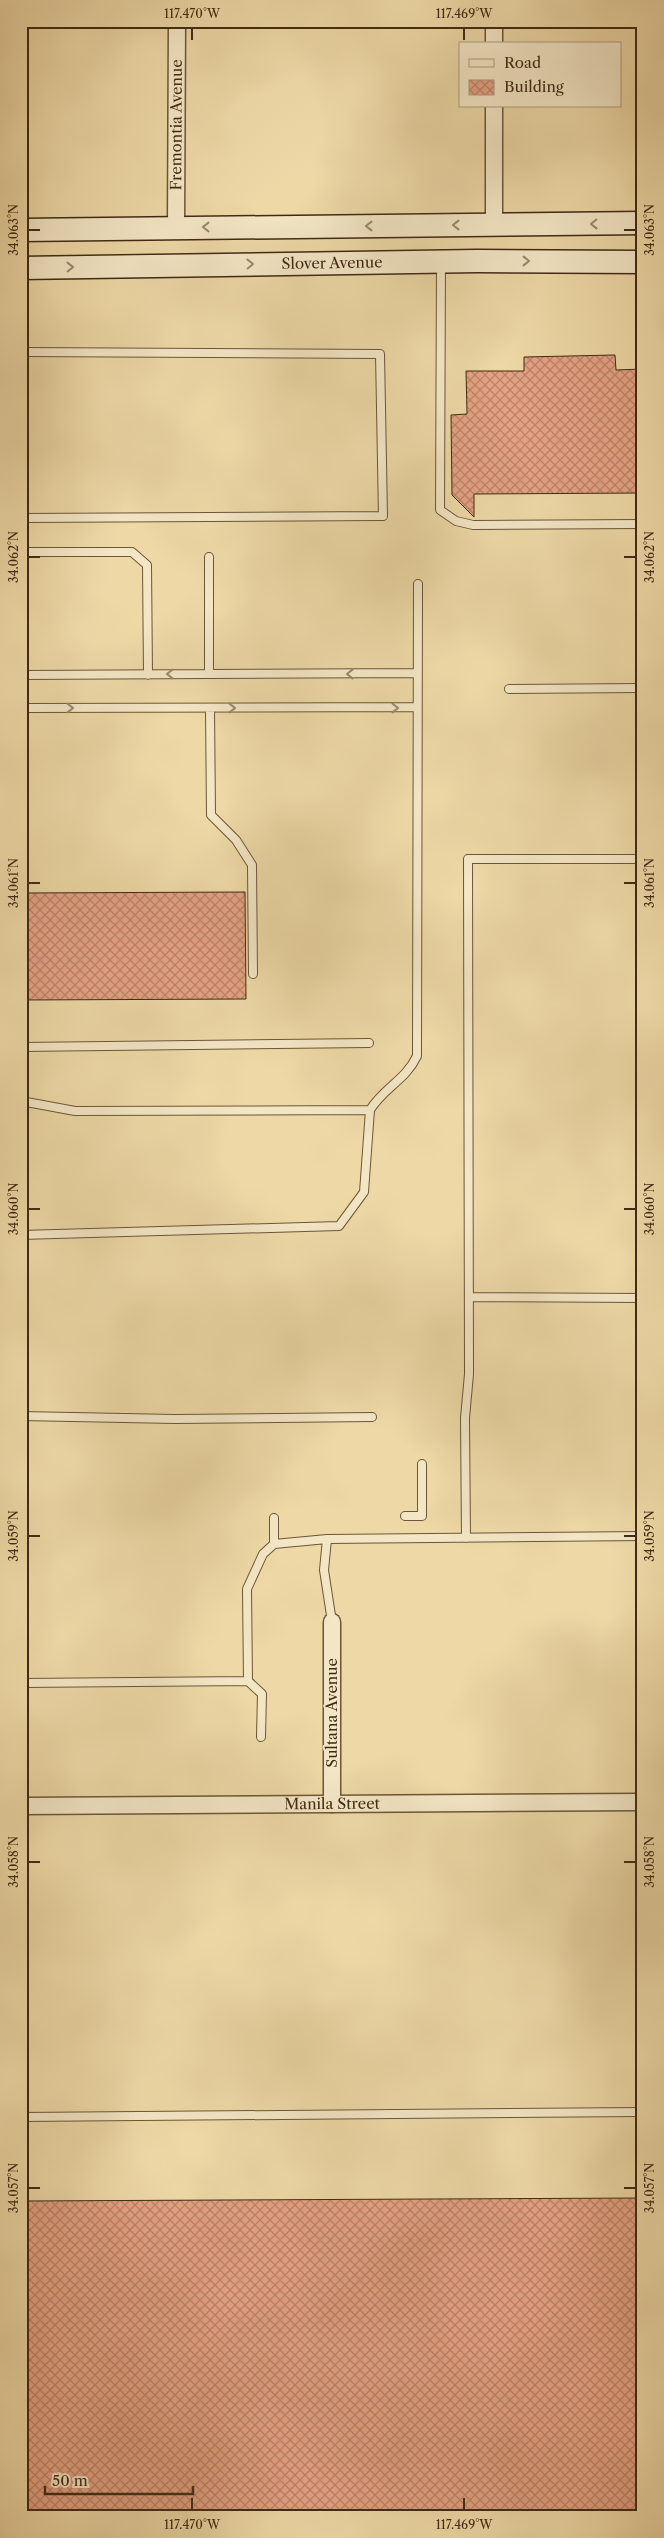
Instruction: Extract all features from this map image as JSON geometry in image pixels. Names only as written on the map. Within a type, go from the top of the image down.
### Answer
[{"type":"main road","points":[[21,230],[643,223]]},
{"type":"main road","name":"Slover Avenue","points":[[21,268],[441,262],[643,262]]},
{"type":"street","name":"Fremontia Avenue","points":[[176,227],[177,21]]},
{"type":"street","points":[[494,21],[494,42]]},
{"type":"street","points":[[494,108],[494,225]]},
{"type":"street","name":"Sultana Avenue","points":[[332,1622],[332,1804]]},
{"type":"street","name":"Manila Street","points":[[21,1806],[643,1802]]},
{"type":"lane","points":[[441,262],[440,510],[456,521],[473,525],[643,524]]},
{"type":"lane","points":[[21,352],[380,354],[383,516],[21,518]]},
{"type":"lane","points":[[21,552],[132,552],[147,564],[148,674]]},
{"type":"lane","points":[[209,557],[209,674]]},
{"type":"lane","points":[[21,1235],[338,1226],[364,1192],[370,1110],[378,1096],[402,1080],[417,1056],[418,584]]},
{"type":"lane","points":[[21,675],[417,673]]},
{"type":"lane","points":[[509,689],[643,688]]},
{"type":"lane","points":[[21,708],[417,708]]},
{"type":"lane","points":[[210,708],[211,815],[236,840],[252,865],[253,974]]},
{"type":"lane","points":[[466,1538],[464,1418],[469,1374],[468,859],[643,859]]},
{"type":"lane","points":[[21,1047],[370,1043]]},
{"type":"lane","points":[[21,1101],[74,1112],[370,1110]]},
{"type":"lane","points":[[469,1297],[643,1298]]},
{"type":"lane","points":[[21,1416],[175,1418],[372,1417]]},
{"type":"lane","points":[[405,1516],[422,1516],[422,1464]]},
{"type":"lane","points":[[274,1518],[274,1544]]},
{"type":"lane","points":[[248,1681],[247,1588],[263,1554],[274,1544],[327,1539],[643,1536]]},
{"type":"lane","points":[[327,1539],[324,1570],[332,1622]]},
{"type":"lane","points":[[21,1684],[248,1681],[262,1694],[261,1737]]},
{"type":"lane","points":[[21,2117],[643,2112]]},
{"type":"building","points":[[615,355],[616,370],[643,369],[643,493],[474,494],[474,517],[452,495],[451,415],[467,414],[466,371],[524,371],[524,357]]},
{"type":"building","points":[[245,892],[246,999],[21,1000],[21,893]]},
{"type":"building","points":[[643,2198],[643,2517],[21,2517],[21,2201]]}]
